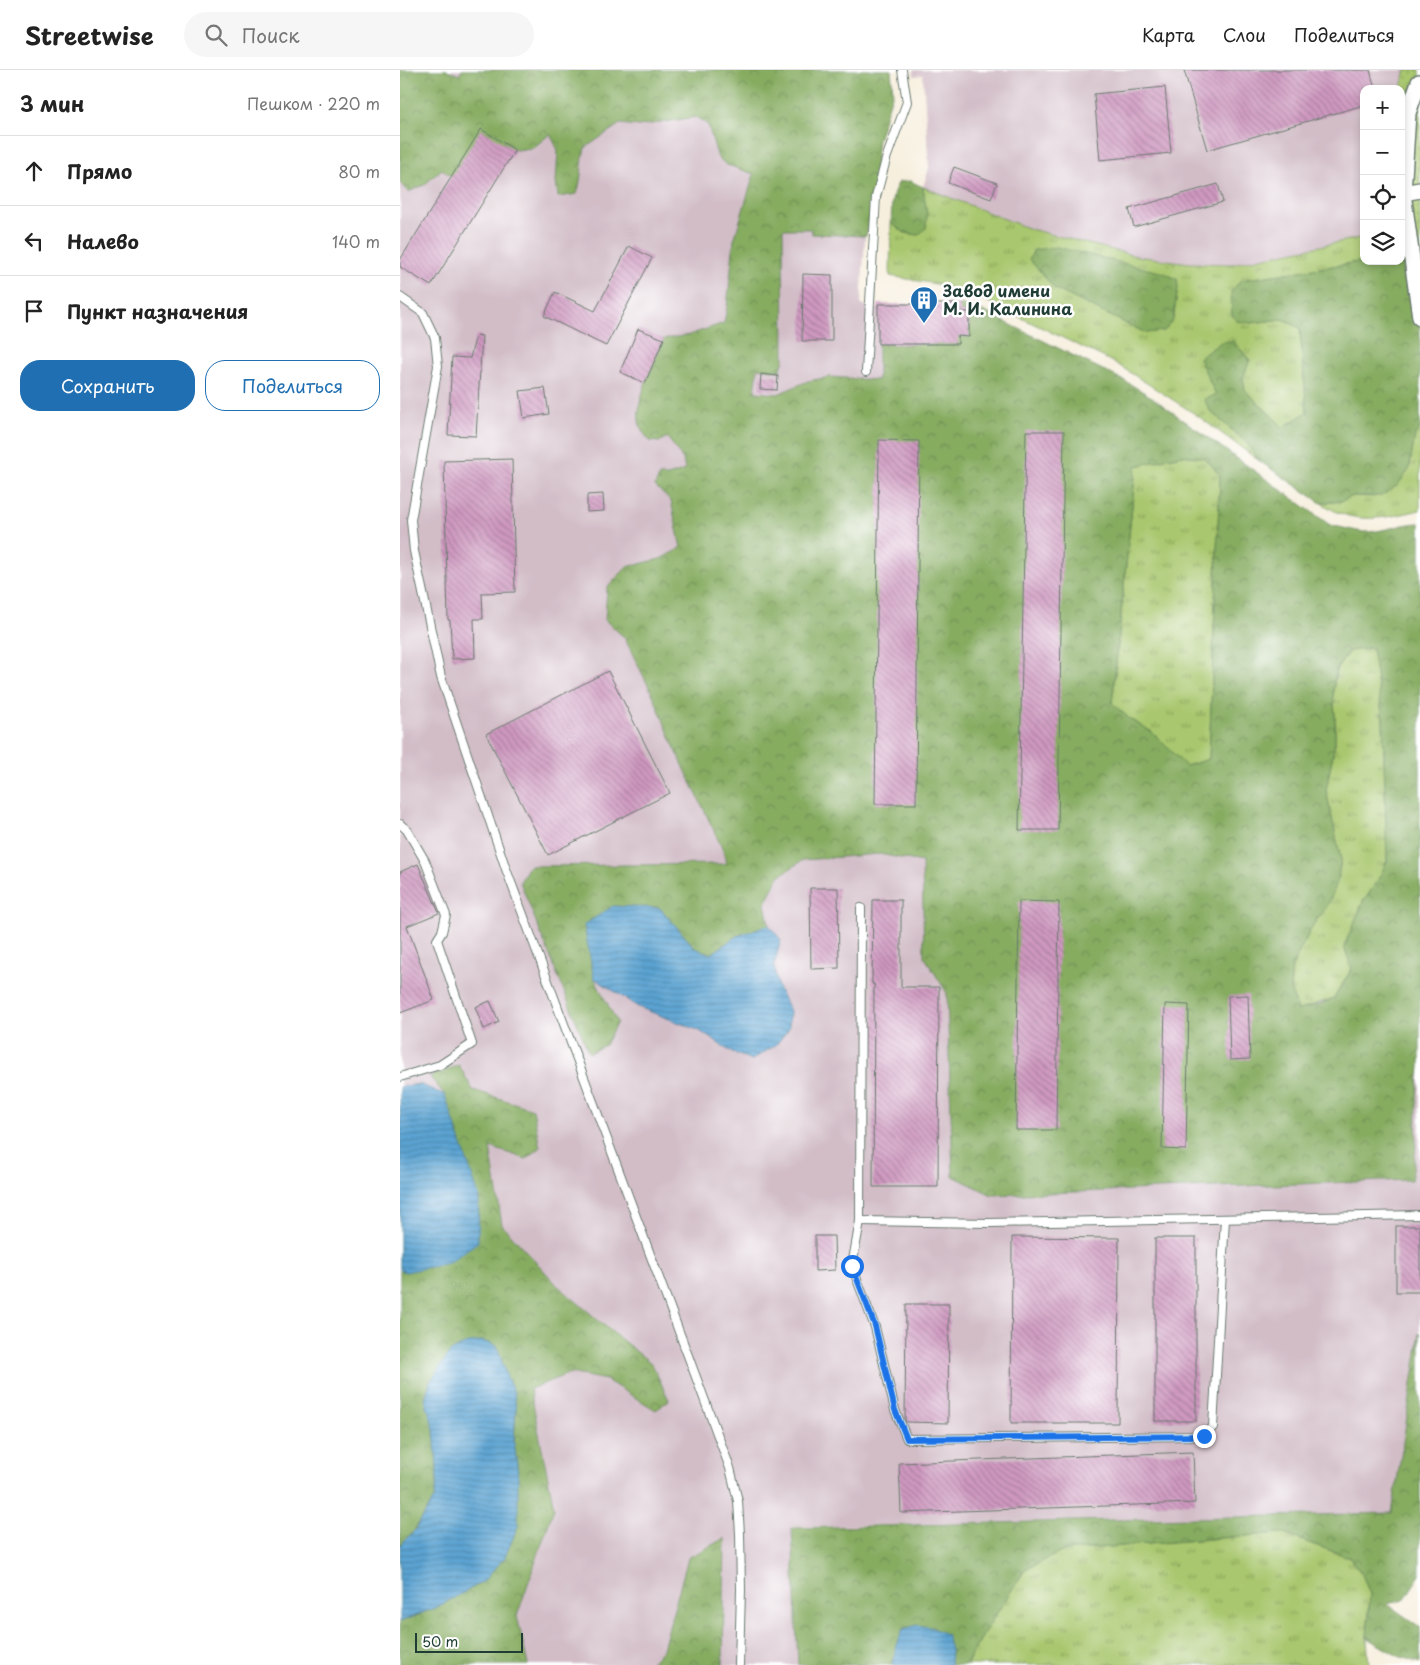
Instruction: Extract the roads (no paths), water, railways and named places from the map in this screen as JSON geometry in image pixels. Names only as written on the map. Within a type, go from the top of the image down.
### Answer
[{"type":"street","points":[[1404,175],[1408,113],[1419,82]]},
{"type":"street","points":[[1405,193],[1420,190]]},
{"type":"street","points":[[1405,206],[1420,317]]},
{"type":"lane","points":[[866,372],[876,197],[887,156],[907,102],[902,70]]},
{"type":"lane","points":[[400,297],[423,313],[435,338],[438,366],[411,520],[414,551],[440,677],[506,869],[730,1468],[738,1501],[740,1534],[739,1665]]},
{"type":"lane","points":[[400,824],[407,830],[426,861],[446,915],[442,932],[437,940],[472,1044],[440,1066],[400,1076]]},
{"type":"lane","points":[[861,908],[860,1221],[852,1266],[875,1326],[895,1410],[907,1439],[1204,1436],[1213,1426],[1225,1219]]},
{"type":"lane","points":[[860,1221],[990,1222],[1420,1215]]},
{"type":"water","points":[[613,906],[660,908],[695,948],[711,954],[737,936],[769,925],[781,940],[774,965],[778,987],[790,1011],[789,1028],[776,1045],[752,1060],[731,1052],[698,1030],[638,1007],[594,978],[584,925]]},
{"type":"water","points":[[419,1084],[445,1095],[479,1196],[478,1242],[448,1263],[406,1272],[400,1270],[400,1087]]},
{"type":"water","points":[[482,1341],[497,1346],[514,1393],[516,1409],[514,1441],[518,1473],[518,1526],[505,1557],[483,1582],[437,1607],[400,1622],[400,1545],[415,1530],[434,1499],[437,1482],[434,1429],[425,1399],[430,1382],[450,1352],[465,1344]]},
{"type":"water","points":[[918,1625],[933,1628],[947,1635],[951,1650],[950,1665],[893,1665],[903,1629]]},
{"type":"place","name":"Завод имени М. И. Калинина","points":[[924,324]]}]
